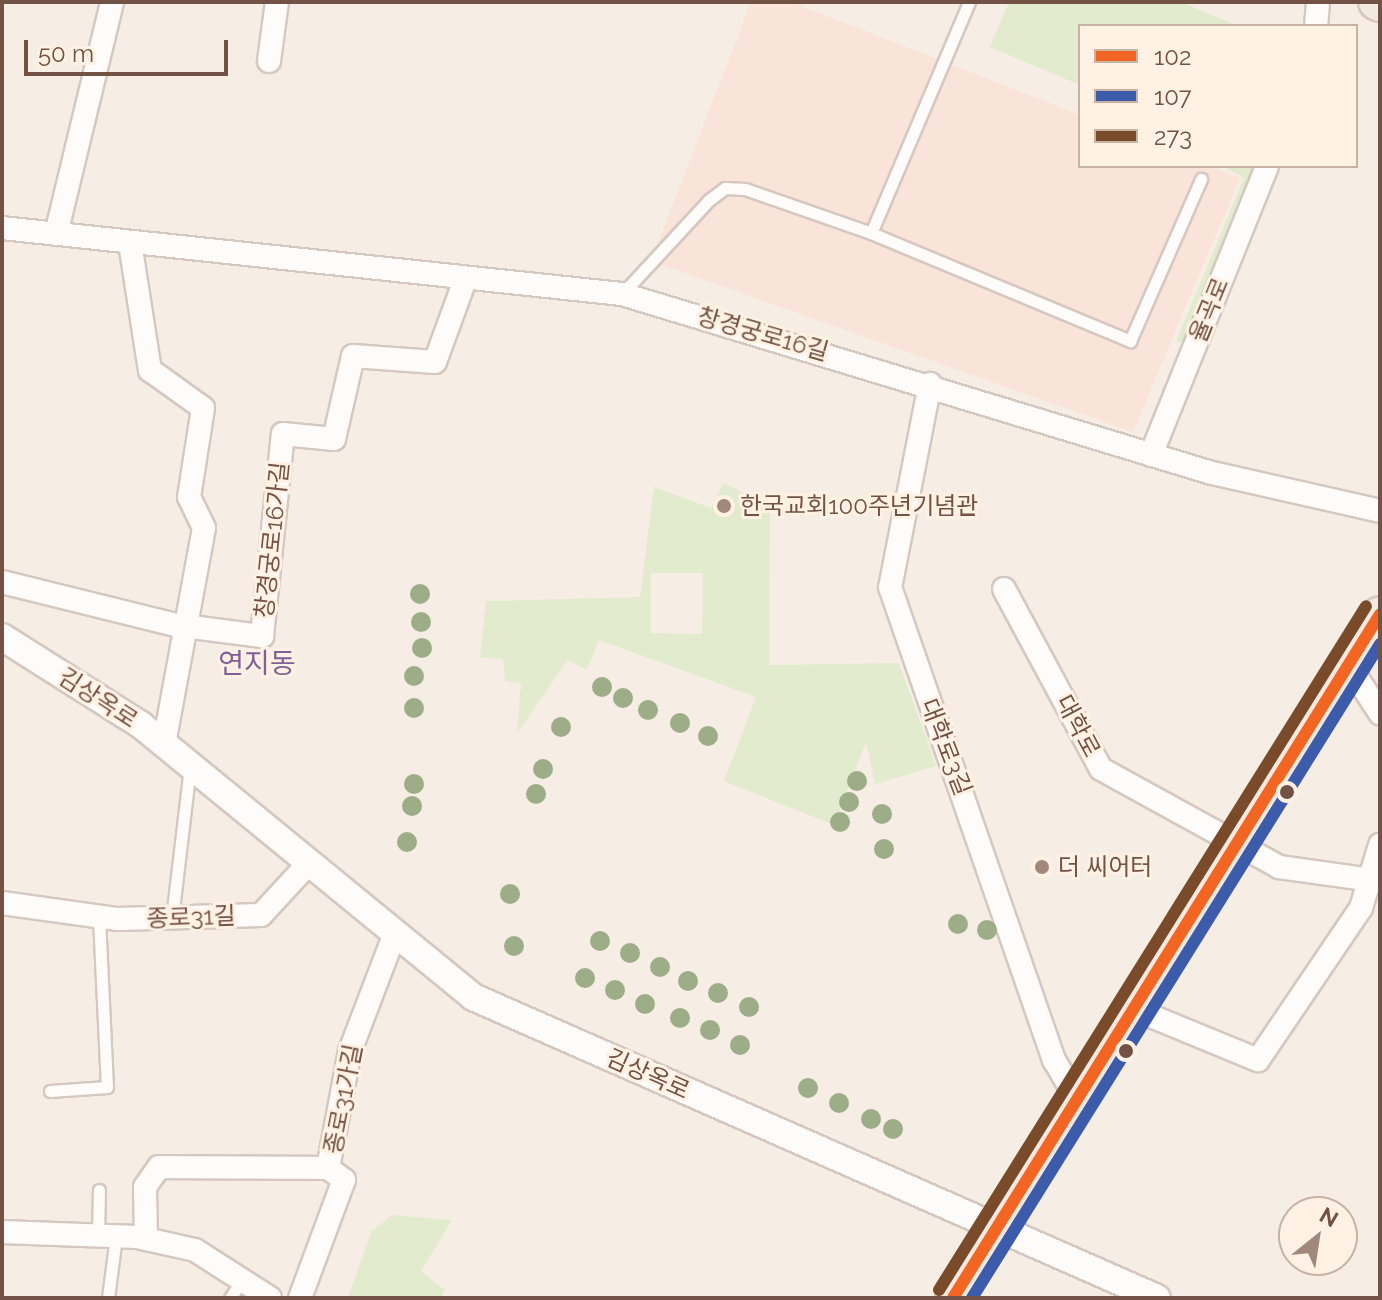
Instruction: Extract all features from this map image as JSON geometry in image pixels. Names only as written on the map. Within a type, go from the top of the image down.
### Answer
[{"type":"main road","points":[[953,1298],[1380,614]]},
{"type":"street","points":[[56,234],[112,2]]},
{"type":"street","points":[[269,61],[277,2]]},
{"type":"street","points":[[1316,24],[1318,2]]},
{"type":"street","name":"율곡로","points":[[1151,455],[1266,168]]},
{"type":"street","name":"창경궁로16길","points":[[2,228],[465,280],[622,294],[930,384],[1151,455],[1380,511]]},
{"type":"street","points":[[130,243],[150,370],[203,408],[189,497],[204,528],[164,744]]},
{"type":"street","name":"창경궁로16가길","points":[[2,582],[186,623],[262,636],[283,434],[334,439],[353,356],[435,362],[465,280]]},
{"type":"street","name":"대학로3길","points":[[930,384],[890,587],[1054,1060],[1077,1099]]},
{"type":"street","name":"대학로","points":[[1004,589],[1101,769],[1152,791],[1279,867],[1375,880]]},
{"type":"street","name":"김상옥로","points":[[2,637],[164,744],[394,936],[473,997],[1157,1298]]},
{"type":"street","points":[[1348,664],[1380,713]]},
{"type":"street","points":[[1134,1009],[1258,1060],[1361,908],[1375,880],[1380,845]]},
{"type":"street","name":"종로31길","points":[[2,903],[99,917],[261,915],[308,864]]},
{"type":"street","name":"종로31가길","points":[[146,1239],[145,1187],[159,1167],[328,1168],[350,1051],[394,936]]},
{"type":"street","points":[[300,1298],[344,1180],[328,1168]]},
{"type":"street","points":[[2,1232],[146,1239],[195,1250],[270,1298]]},
{"type":"lane","points":[[871,233],[969,2]]},
{"type":"lane","points":[[622,294],[685,221],[725,188],[871,233],[1130,341],[1201,179]]},
{"type":"lane","points":[[172,918],[190,766]]},
{"type":"lane","points":[[50,1091],[107,1087],[99,917]]},
{"type":"lane","points":[[99,1190],[107,1236],[108,1298]]},
{"type":"lane","points":[[230,1298],[243,1278]]},
{"type":"shaded area","points":[[751,2],[791,2],[1078,114],[1078,168],[1214,168],[1240,178],[1133,432],[651,261]]},
{"type":"green space","points":[[1009,2],[1181,2],[1233,24],[1078,24],[1078,84],[990,47]]},
{"type":"green space","points":[[1226,168],[1258,168],[1185,344],[1176,341],[1244,178]]},
{"type":"green space","points":[[723,483],[770,506],[769,665],[899,663],[936,766],[875,784],[866,742],[834,825],[724,781],[756,697],[599,640],[587,670],[567,660],[517,734],[521,683],[505,681],[503,659],[480,658],[486,601],[640,597],[654,487],[711,508]],"holes":[[[651,573],[703,573],[702,634],[651,633]]]},
{"type":"green space","points":[[392,1215],[452,1220],[421,1271],[445,1290],[440,1298],[348,1298],[371,1232]]},
{"type":"transit line","name":"273","points":[[939,1290],[1366,606]]},
{"type":"transit line","name":"102","points":[[953,1298],[1380,614]]},
{"type":"transit line","name":"107","points":[[972,1298],[1380,644]]},
{"type":"place","name":"한국교회100주년기념관","points":[[724,506]]},
{"type":"place","name":"더 씨어터","points":[[1042,867]]},
{"type":"district","name":"연지동","points":[[257,664]]}]
